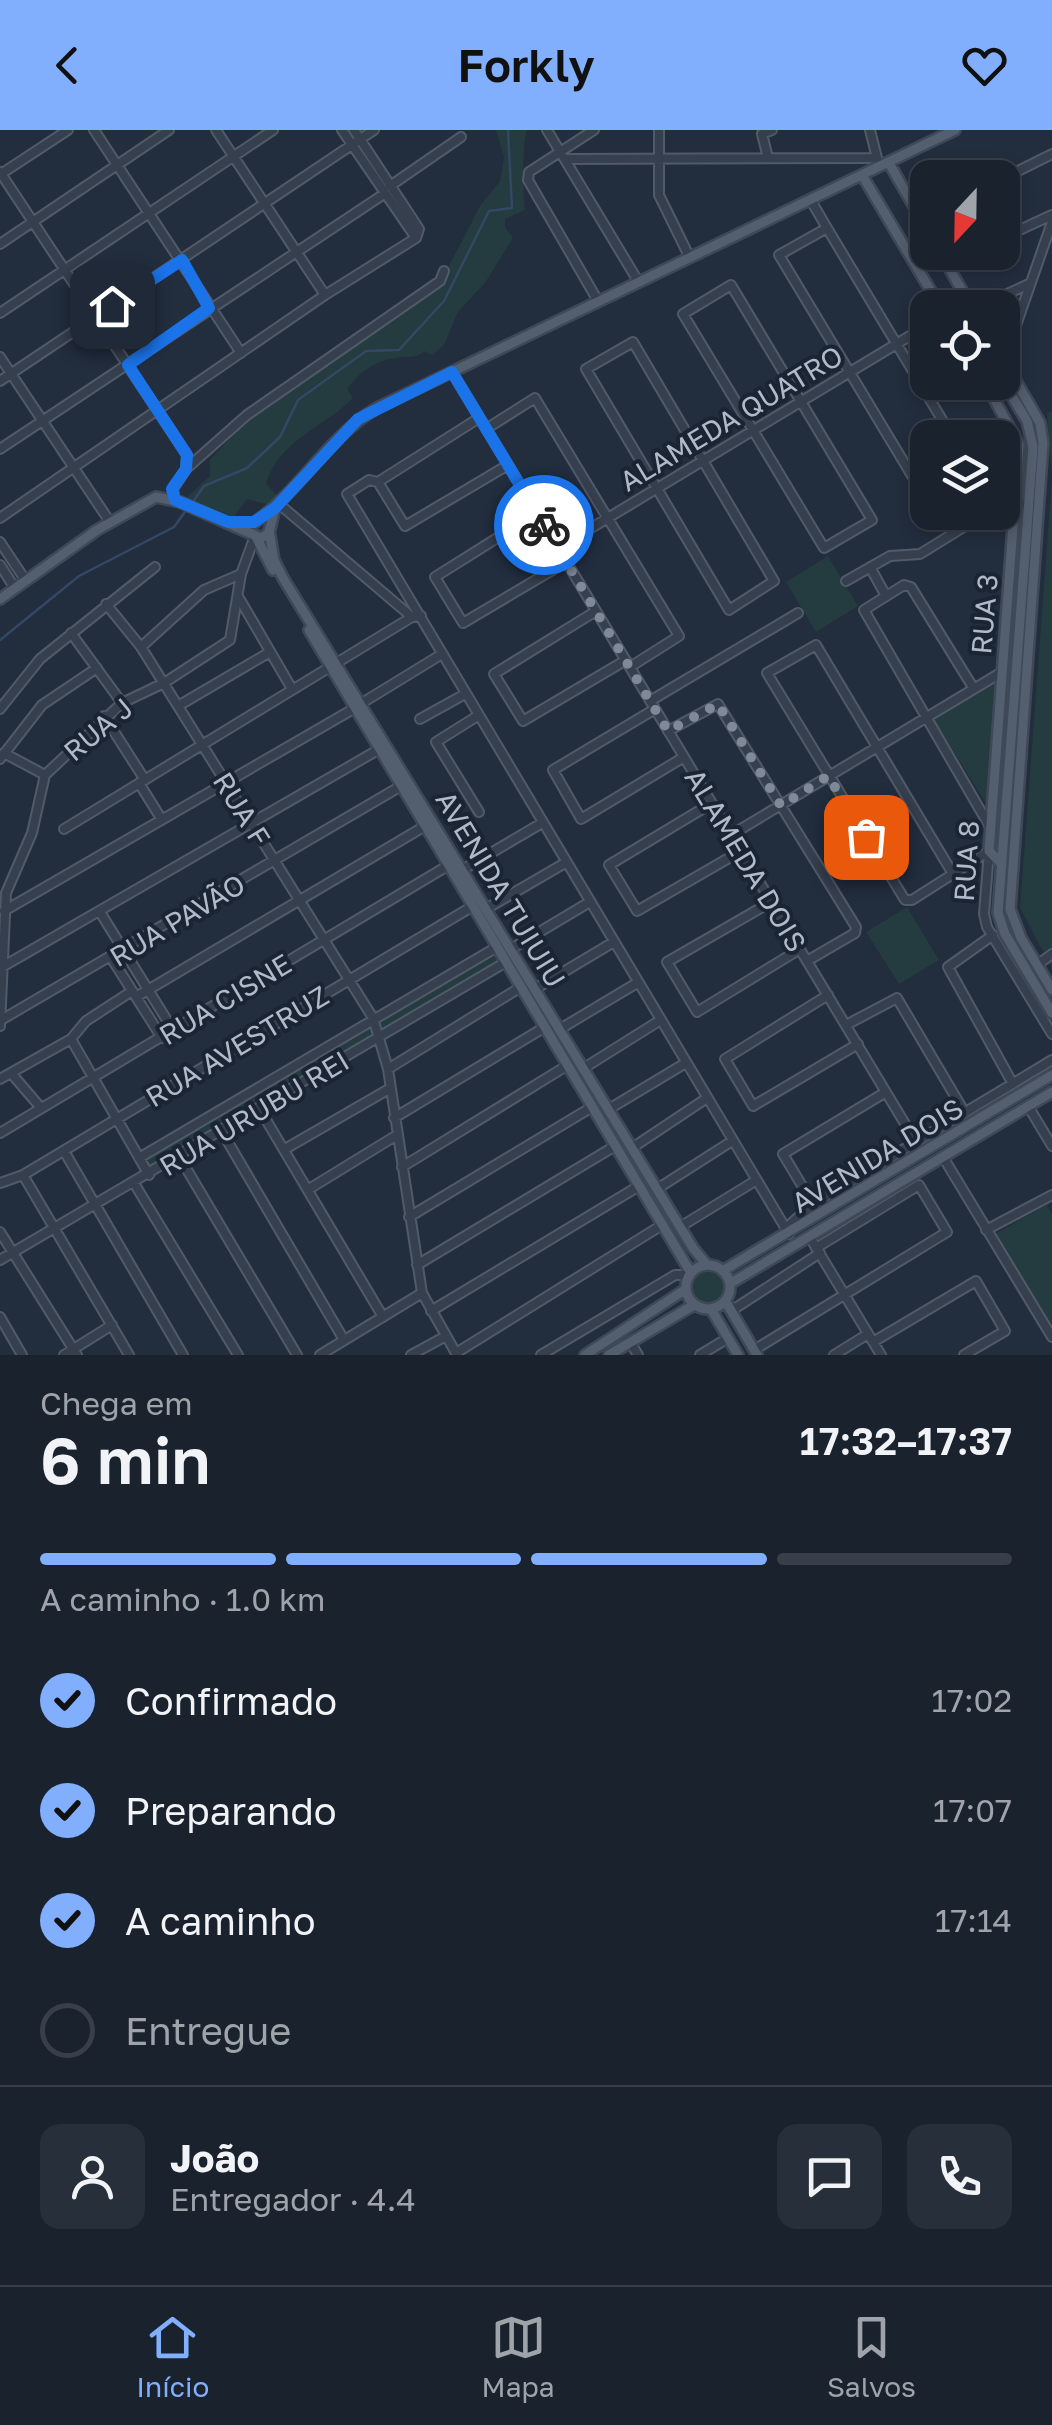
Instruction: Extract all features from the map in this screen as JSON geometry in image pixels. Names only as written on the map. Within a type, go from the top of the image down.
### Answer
[{"type":"main road","points":[[256,521],[277,506],[358,419],[689,256],[862,176],[882,162],[955,130]]},
{"type":"main road","points":[[882,162],[910,199]]},
{"type":"main road","points":[[862,176],[930,290]]},
{"type":"main road","points":[[1020,390],[1041,428],[1010,908],[1052,990]]},
{"type":"main road","points":[[1013,400],[1031,433],[1036,504],[1002,864],[1000,923],[1052,1014]]},
{"type":"main road","points":[[0,599],[24,578],[156,497],[178,501],[255,536],[266,536],[277,506]]},
{"type":"main road","points":[[255,536],[256,521]]},
{"type":"main road","points":[[228,522],[256,521],[270,529]]},
{"type":"main road","name":"AVENIDA TUIUIU","points":[[270,529],[274,560],[333,664]]},
{"type":"main road","name":"RUA 3","points":[[1002,672],[1014,530]]},
{"type":"main road","name":"AVENIDA TUIUIU","points":[[255,536],[447,852],[449,865],[690,1274]]},
{"type":"main road","name":"RUA 8","points":[[988,851],[1002,672]]},
{"type":"main road","name":"AVENIDA TUIUIU","points":[[383,747],[426,826],[462,870],[680,1227],[707,1264]]},
{"type":"main road","points":[[988,851],[1002,864]]},
{"type":"main road","points":[[561,1054],[571,1048]]},
{"type":"main road","name":"AVENIDA DOIS","points":[[724,1270],[1050,1076]]},
{"type":"main road","name":"AVENIDA DOIS","points":[[730,1283],[1052,1092]]},
{"type":"main road","points":[[584,1355],[686,1289],[690,1274],[707,1264],[724,1270],[730,1283],[729,1306],[756,1352]]},
{"type":"main road","points":[[686,1289],[694,1304],[711,1310],[729,1306]]},
{"type":"main road","points":[[609,1355],[694,1304]]},
{"type":"main road","points":[[711,1310],[738,1355]]},
{"type":"street","points":[[68,130],[0,174],[159,410],[187,455],[186,469]]},
{"type":"street","points":[[94,130],[241,353]]},
{"type":"street","points":[[0,244],[169,130]]},
{"type":"street","points":[[216,130],[325,295]]},
{"type":"street","points":[[0,314],[273,130]]},
{"type":"street","points":[[0,518],[325,295],[416,238],[356,141],[342,130]]},
{"type":"street","points":[[354,130],[356,141]]},
{"type":"street","points":[[0,381],[374,130]]},
{"type":"street","points":[[547,130],[638,281]]},
{"type":"street","points":[[594,130],[530,172],[530,188],[598,301]]},
{"type":"street","points":[[659,130],[659,196],[689,256]]},
{"type":"street","points":[[566,159],[882,162],[870,130]]},
{"type":"street","points":[[765,131],[768,158]]},
{"type":"street","points":[[0,449],[461,137]]},
{"type":"street","points":[[1020,170],[1052,154]]},
{"type":"street","points":[[810,199],[943,420]]},
{"type":"street","points":[[1020,231],[1052,218]]},
{"type":"street","points":[[1020,310],[1052,218]]},
{"type":"street","points":[[826,228],[779,255],[910,473]]},
{"type":"street","points":[[178,501],[172,489],[186,469],[247,415],[440,281],[444,271]]},
{"type":"street","points":[[730,284],[872,520],[824,548],[752,431],[683,314],[730,284]]},
{"type":"street","points":[[1010,290],[1029,284]]},
{"type":"street","name":"ALAMEDA QUATRO","points":[[558,548],[910,336]]},
{"type":"street","points":[[633,342],[774,581],[729,610],[656,489],[586,368],[633,342]]},
{"type":"street","points":[[0,357],[110,522]]},
{"type":"street","name":"ALAMEDA DOIS","points":[[452,372],[916,1142]]},
{"type":"street","points":[[486,429],[535,398],[679,636],[523,721],[494,674],[596,610]]},
{"type":"street","points":[[480,418],[378,482],[369,480],[347,494],[684,1064],[788,1231],[813,1204],[1052,1060]]},
{"type":"street","points":[[378,482],[404,526],[508,464]]},
{"type":"street","points":[[1020,502],[1036,504]]},
{"type":"street","points":[[277,506],[417,616]]},
{"type":"street","points":[[537,513],[436,576],[445,592],[463,622],[566,562]]},
{"type":"street","points":[[846,581],[894,554],[920,554],[959,530]]},
{"type":"street","name":"RUA J","points":[[1,1023],[6,893],[32,832],[45,775],[104,716],[230,640],[241,574],[255,536]]},
{"type":"street","points":[[0,542],[24,578]]},
{"type":"street","points":[[0,565],[14,587]]},
{"type":"street","points":[[0,708],[40,659],[155,567]]},
{"type":"street","points":[[870,567],[886,596]]},
{"type":"street","points":[[141,647],[204,590],[241,574]]},
{"type":"street","points":[[974,689],[912,587],[904,585],[863,613],[990,828]]},
{"type":"street","points":[[238,597],[292,689]]},
{"type":"street","name":"RUA F","points":[[106,604],[141,647],[373,1018],[388,1069],[422,1293],[457,1354]]},
{"type":"street","points":[[684,757],[581,819],[552,770],[798,613]]},
{"type":"street","points":[[64,829],[417,616]]},
{"type":"street","points":[[72,633],[122,703]]},
{"type":"street","points":[[953,874],[816,645],[768,672],[907,901],[953,874],[988,851]]},
{"type":"street","points":[[178,706],[270,652]]},
{"type":"street","points":[[4,911],[227,784],[442,654]]},
{"type":"street","points":[[5,753],[42,704],[97,668]]},
{"type":"street","points":[[732,836],[1002,672]]},
{"type":"street","points":[[420,719],[465,694]]},
{"type":"street","points":[[668,731],[718,704],[856,929],[807,960]]},
{"type":"street","points":[[104,716],[162,820]]},
{"type":"street","points":[[479,716],[436,742],[479,812]]},
{"type":"street","points":[[0,739],[5,753],[45,775]]},
{"type":"street","points":[[2,967],[383,747]]},
{"type":"street","name":"RUA PAVÃO","points":[[1,1023],[402,786]]},
{"type":"street","points":[[712,803],[609,865],[637,911],[741,852]]},
{"type":"street","points":[[462,870],[542,823]]},
{"type":"street","points":[[0,1079],[71,1038],[86,1021],[301,903],[426,826]]},
{"type":"street","name":"RUA 8","points":[[988,851],[984,914],[1052,1034]]},
{"type":"street","points":[[486,910],[564,863]]},
{"type":"street","name":"RUA CISNE","points":[[0,1133],[449,865]]},
{"type":"street","points":[[772,902],[667,962],[698,1012],[800,950]]},
{"type":"street","points":[[511,949],[588,903]]},
{"type":"street","name":"RUA AVESTRUZ","points":[[0,1183],[23,1175],[64,1151],[473,906]]},
{"type":"street","points":[[100,912],[173,1030]]},
{"type":"street","points":[[993,935],[948,967],[1013,1084]]},
{"type":"street","points":[[536,989],[612,943]]},
{"type":"street","points":[[140,1158],[497,946]]},
{"type":"street","points":[[1038,966],[1052,954]]},
{"type":"street","points":[[112,960],[162,1038]]},
{"type":"street","name":"RUA URUBU REI","points":[[0,1260],[93,1204],[150,1176],[506,962]]},
{"type":"street","points":[[560,1029],[636,983]]},
{"type":"street","points":[[388,1069],[521,987]]},
{"type":"street","points":[[828,995],[725,1059],[754,1106],[858,1044]]},
{"type":"street","points":[[846,1025],[897,998],[965,1113]]},
{"type":"street","points":[[584,1068],[659,1021]]},
{"type":"street","points":[[394,1118],[545,1027]]},
{"type":"street","points":[[71,1038],[150,1176]]},
{"type":"street","points":[[608,1110],[684,1064]]},
{"type":"street","points":[[402,1167],[568,1065]]},
{"type":"street","points":[[1041,1067],[1050,1076]]},
{"type":"street","points":[[12,1073],[41,1108]]},
{"type":"street","points":[[285,1149],[390,1089]]},
{"type":"street","points":[[813,1204],[784,1154],[886,1092]]},
{"type":"street","points":[[998,1093],[1006,1104]]},
{"type":"street","points":[[632,1148],[707,1098]]},
{"type":"street","points":[[1028,1106],[1052,1146]]},
{"type":"street","points":[[409,1216],[592,1107]]},
{"type":"street","points":[[259,1108],[383,1317]]},
{"type":"street","points":[[937,1130],[944,1142]]},
{"type":"street","points":[[222,1132],[344,1340]]},
{"type":"street","points":[[308,1189],[397,1135]]},
{"type":"street","points":[[657,1188],[732,1142]]},
{"type":"street","points":[[418,1265],[616,1146]]},
{"type":"street","points":[[64,1151],[182,1355]]},
{"type":"street","points":[[943,1157],[1052,1337]]},
{"type":"street","points":[[180,1158],[296,1355]]},
{"type":"street","points":[[23,1175],[130,1355]]},
{"type":"street","points":[[680,1227],[755,1181]]},
{"type":"street","points":[[134,1182],[238,1355]]},
{"type":"street","points":[[729,1306],[919,1185],[948,1232],[756,1352]]},
{"type":"street","points":[[431,1312],[639,1186]]},
{"type":"street","points":[[986,1230],[1050,1199]]},
{"type":"street","points":[[457,1354],[662,1225]]},
{"type":"street","points":[[0,1232],[76,1352]]},
{"type":"street","points":[[809,1236],[880,1355]]},
{"type":"street","points":[[541,1355],[675,1275],[690,1274]]},
{"type":"street","points":[[834,1355],[976,1282],[1006,1331],[964,1355]]},
{"type":"street","points":[[323,1354],[422,1293]]},
{"type":"street","points":[[0,1317],[22,1355]]},
{"type":"street","points":[[64,1355],[76,1352],[112,1325]]},
{"type":"street","points":[[411,1355],[446,1336]]},
{"type":"street","points":[[700,1355],[728,1338]]},
{"type":"street","points":[[630,1342],[638,1355]]},
{"type":"green space","points":[[496,130],[527,130],[525,210],[505,219],[505,227],[513,238],[485,283],[458,312],[444,345],[432,355],[424,351],[416,356],[385,360],[358,376],[347,389],[353,398],[293,444],[273,468],[266,483],[277,496],[269,505],[247,499],[233,518],[186,498],[210,476],[210,460],[245,422],[439,285],[480,206],[500,181],[504,157]]},
{"type":"green space","points":[[1052,411],[1052,478],[1047,413]]},
{"type":"green space","points":[[1052,478],[1052,968],[1020,908]]},
{"type":"green space","points":[[828,556],[858,606],[816,632],[786,582]]},
{"type":"green space","points":[[998,678],[990,810],[934,720]]},
{"type":"green space","points":[[907,907],[939,960],[899,984],[866,932]]},
{"type":"green space","points":[[495,951],[501,961],[150,1169],[144,1158]]},
{"type":"green space","points":[[1047,1205],[1052,1214],[1052,1330],[995,1234]]},
{"type":"green space","points":[[707,1271],[720,1277],[726,1290],[720,1303],[707,1309],[694,1303],[688,1290],[694,1277]]},
{"type":"waterway","points":[[192,503],[204,486],[247,468],[280,437],[298,400],[366,351],[399,350],[444,301],[489,211],[512,208],[508,130]]},
{"type":"waterway","points":[[0,640],[79,576],[174,527],[187,509]]},
{"type":"way so far","points":[[544,525],[668,731],[718,704],[781,806],[828,776],[866,837]]},
{"type":"route","points":[[112,306],[182,260],[209,308],[128,365],[187,455],[186,469],[172,489],[175,500],[228,522],[254,522],[275,508],[358,419],[452,372],[544,525]]}]
